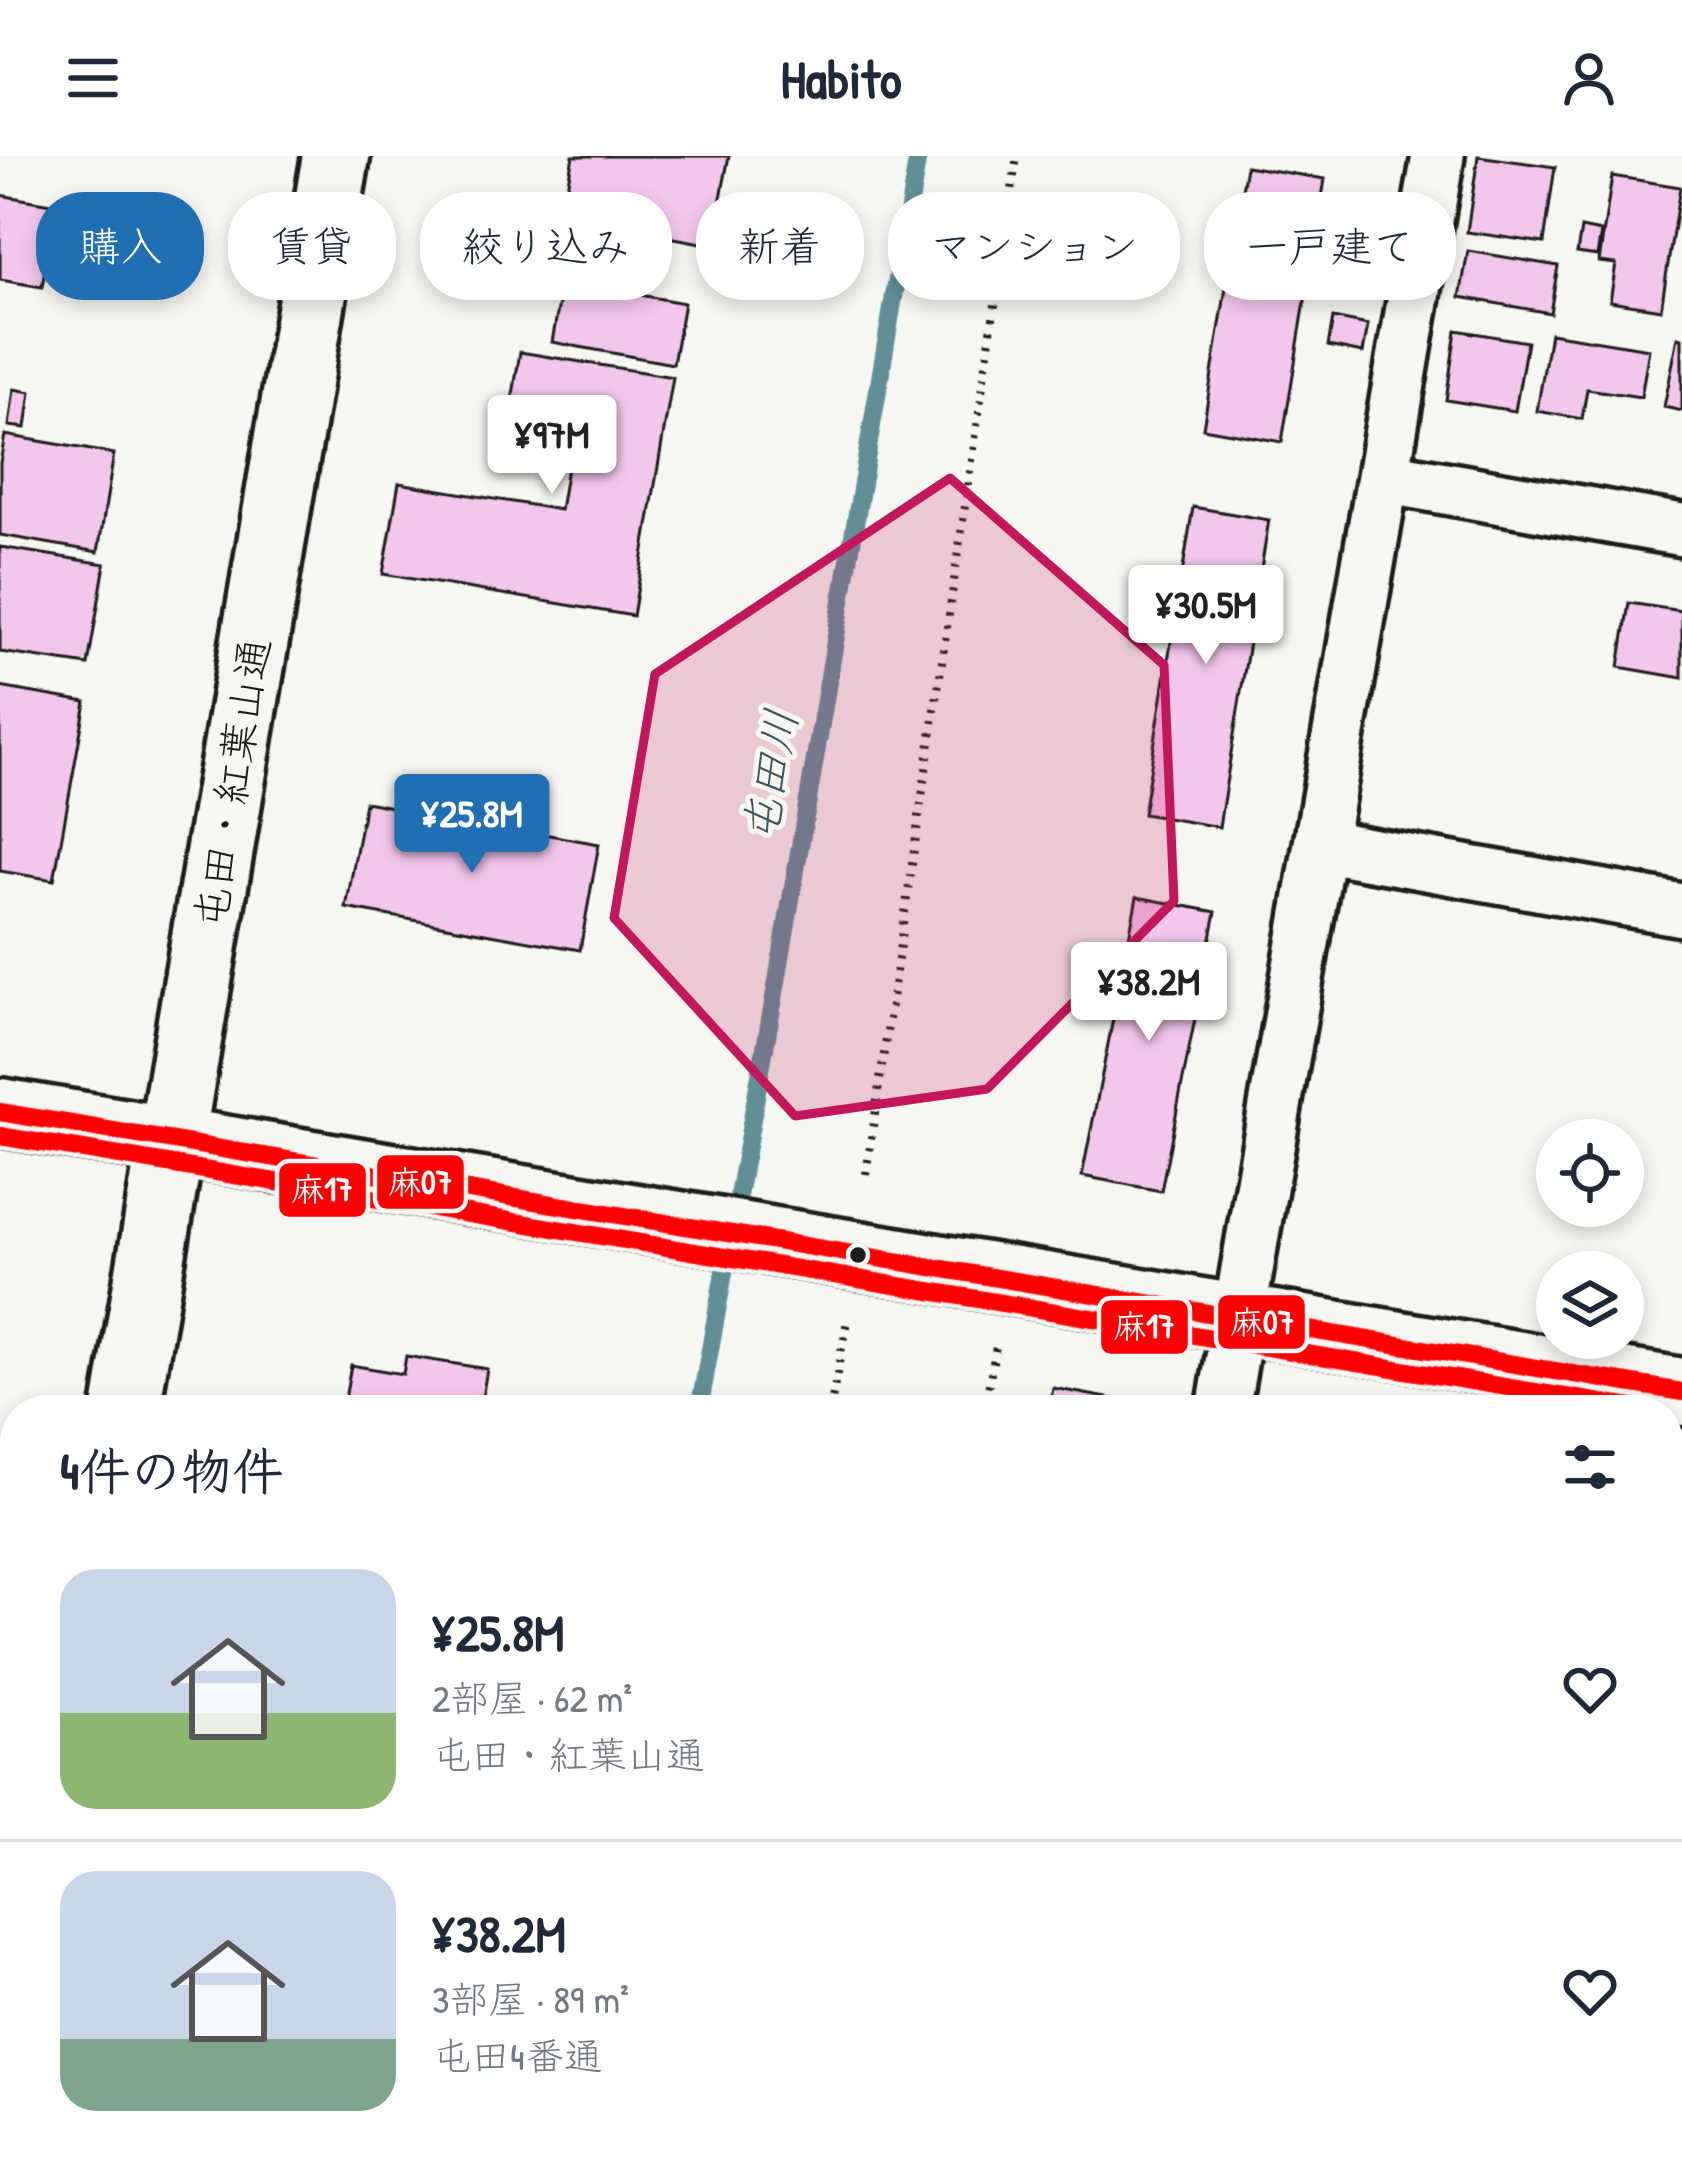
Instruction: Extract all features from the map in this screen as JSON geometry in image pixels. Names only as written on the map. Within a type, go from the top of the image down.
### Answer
[{"type":"street","name":"屯田・紅葉山通","points":[[129,1395],[336,156]]},
{"type":"street","points":[[1226,1395],[1438,156]]},
{"type":"street","points":[[1382,477],[1682,530]]},
{"type":"street","points":[[1320,845],[1682,910]]},
{"type":"street","points":[[0,1112],[637,1216],[851,1282],[1238,1321],[1682,1392]]},
{"type":"path","points":[[866,1174],[1017,156]]},
{"type":"path","points":[[832,1395],[851,1282]]},
{"type":"path","points":[[987,1395],[998,1334]]},
{"type":"highlighted area","points":[[950,478],[1164,665],[1174,901],[987,1089],[795,1116],[614,918],[655,674]]},
{"type":"building","points":[[573,156],[729,156],[722,192],[696,192],[696,242],[672,238],[672,192],[566,192]]},
{"type":"building","points":[[1478,156],[1555,167],[1544,243],[1467,232]]},
{"type":"building","points":[[1246,166],[1325,179],[1323,192],[1242,192]]},
{"type":"building","points":[[1612,176],[1680,187],[1661,309],[1610,301],[1616,264],[1599,262]]},
{"type":"building","points":[[0,195],[36,201],[36,286],[0,280]]},
{"type":"building","points":[[1581,228],[1601,232],[1597,256],[1577,253]]},
{"type":"building","points":[[1468,251],[1558,266],[1550,313],[1460,297]]},
{"type":"building","points":[[560,300],[684,303],[673,364],[552,342]]},
{"type":"building","points":[[1224,300],[1305,300],[1282,442],[1203,428]]},
{"type":"building","points":[[1333,318],[1368,325],[1363,353],[1328,346]]},
{"type":"building","points":[[1456,330],[1527,342],[1515,411],[1446,400]]},
{"type":"building","points":[[1550,333],[1649,349],[1641,397],[1587,389],[1582,419],[1537,411]]},
{"type":"building","points":[[1678,337],[1682,338],[1682,411],[1664,407]]},
{"type":"building","points":[[520,352],[673,377],[633,616],[383,574],[399,483],[560,510],[572,437],[508,426]]},
{"type":"building","points":[[14,389],[31,392],[26,428],[9,426]]},
{"type":"building","points":[[5,435],[114,454],[98,552],[0,535]]},
{"type":"building","points":[[1193,507],[1269,520],[1219,827],[1143,814]]},
{"type":"building","points":[[0,547],[105,564],[88,665],[0,652]]},
{"type":"building","points":[[1629,603],[1682,611],[1682,678],[1619,667]]},
{"type":"building","points":[[0,687],[86,702],[54,880],[0,871]]},
{"type":"building","points":[[365,802],[599,844],[580,950],[346,908]]},
{"type":"building","points":[[1137,897],[1216,912],[1161,1191],[1082,1176]]},
{"type":"building","points":[[406,1356],[487,1369],[483,1395],[346,1395],[351,1365],[403,1374]]},
{"type":"building","points":[[1053,1388],[1091,1395],[1052,1395]]},
{"type":"waterway","name":"屯田川","points":[[702,1395],[918,156]]},
{"type":"transit line","name":"麻07","points":[[0,1112],[1682,1392]]},
{"type":"transit line","name":"麻17","points":[[0,1136],[1554,1395]]}]
